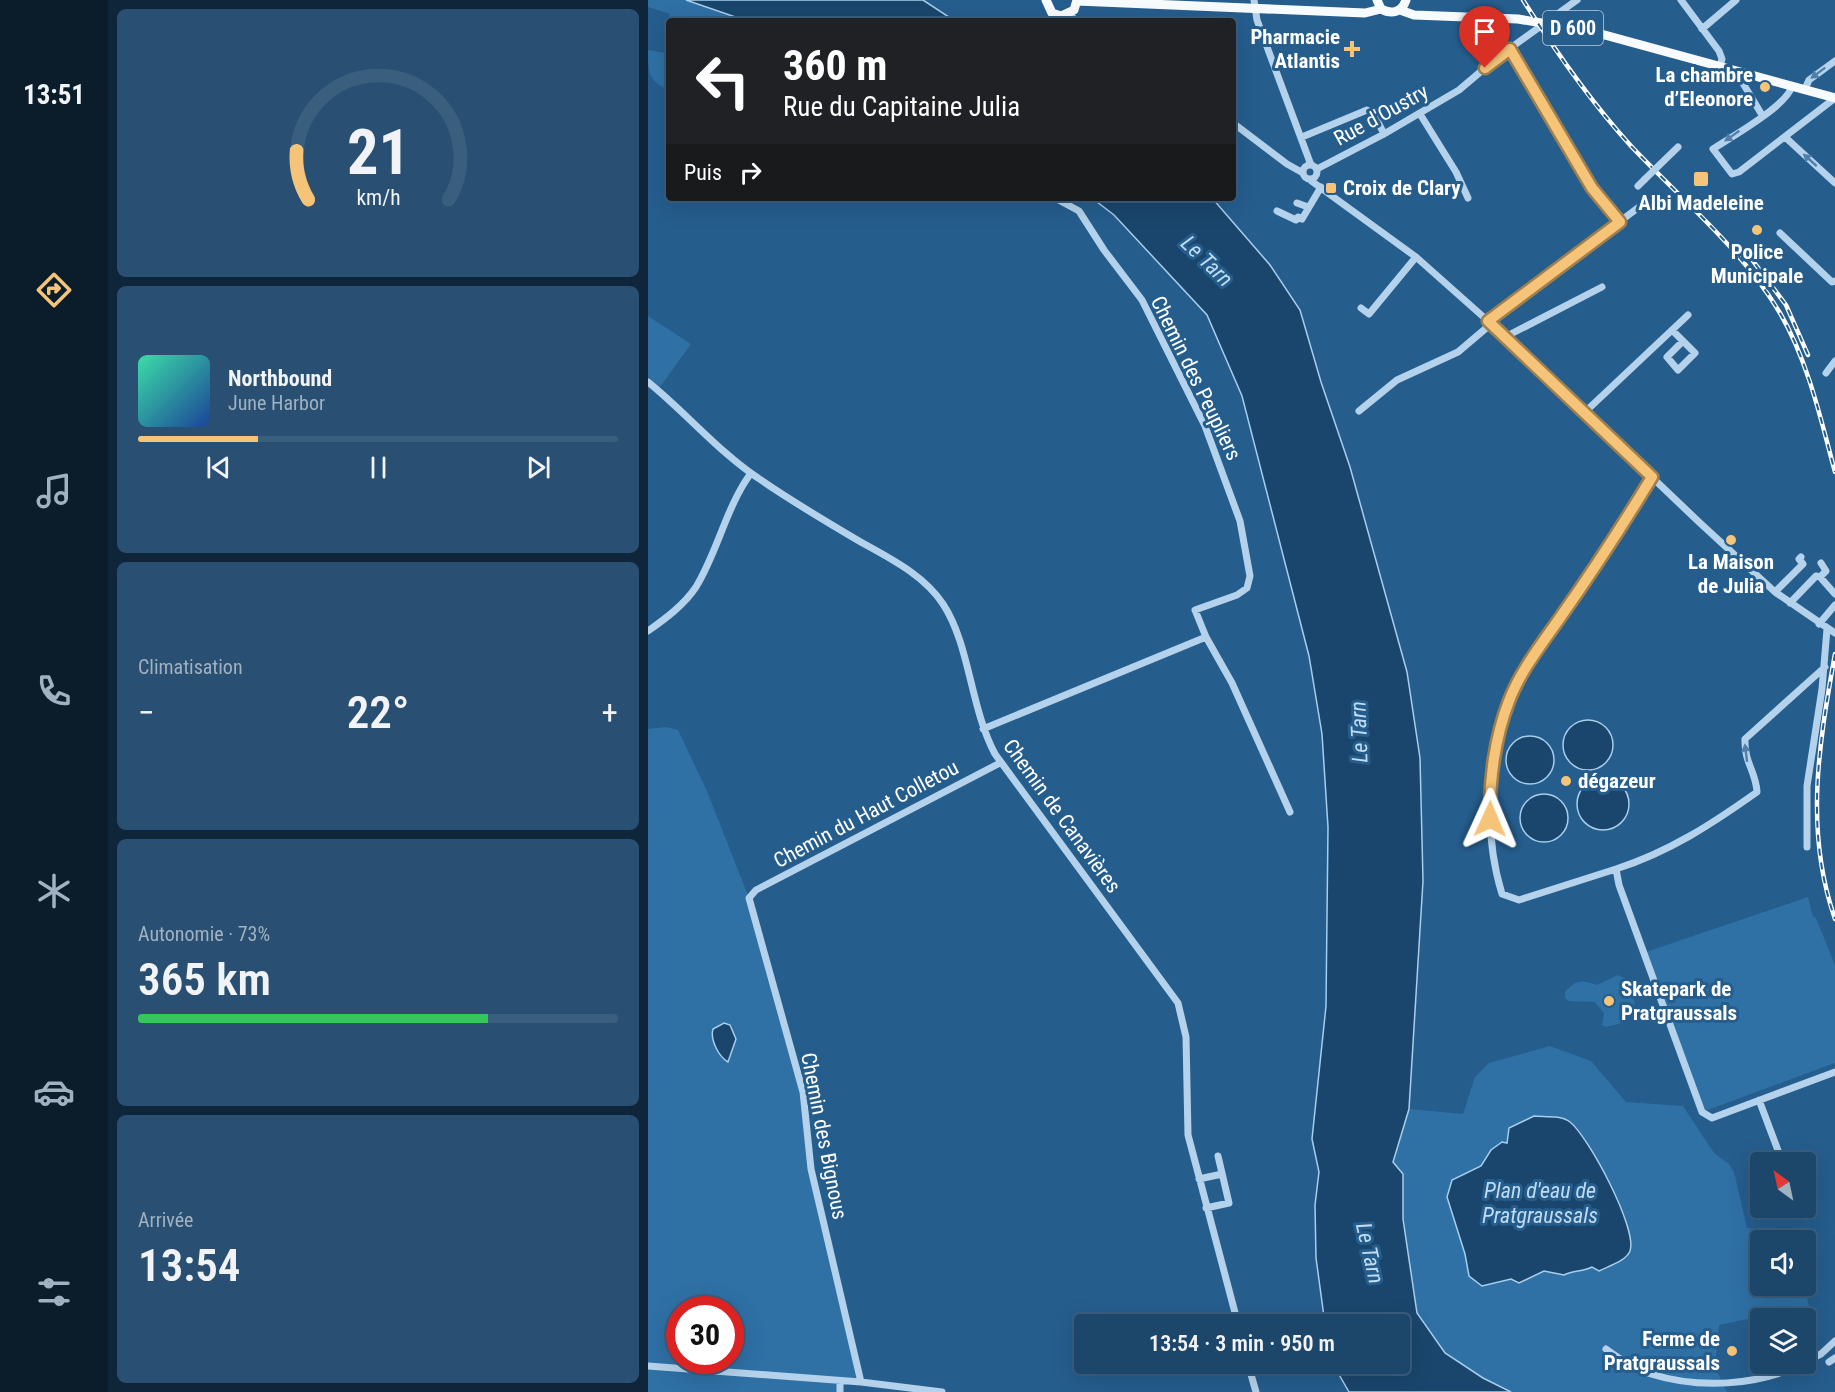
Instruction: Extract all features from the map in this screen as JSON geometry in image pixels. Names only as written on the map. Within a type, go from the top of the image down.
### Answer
[{"type":"main road","points":[[1046,0],[1049,9],[1056,15],[1073,17],[1077,0],[1255,4],[1365,13],[1378,3],[1393,13],[1400,10],[1406,1],[1412,10],[1422,14]]},
{"type":"main road","name":"D 600","points":[[1400,10],[1422,14],[1518,19],[1546,23],[1620,39],[1835,98]]},
{"type":"street","name":"Rue d'Oustry","points":[[1310,172],[1384,135],[1459,90],[1577,0]]},
{"type":"street","points":[[1681,0],[1719,51],[1722,59],[1720,66]]},
{"type":"street","points":[[1702,29],[1736,0]]},
{"type":"street","points":[[1255,4],[1257,20],[1302,137],[1310,172],[1321,187],[1416,257],[1490,322],[1775,592],[1835,633]]},
{"type":"street","points":[[1510,49],[1592,188],[1620,222]]},
{"type":"street","points":[[1805,89],[1809,80],[1835,61]]},
{"type":"street","points":[[1735,70],[1762,115]]},
{"type":"street","points":[[1792,86],[1790,93],[1713,149],[1732,174],[1739,172],[1835,98]]},
{"type":"street","points":[[1302,137],[1367,110],[1374,114],[1384,135]]},
{"type":"street","points":[[1420,114],[1456,172],[1468,198]]},
{"type":"street","points":[[1236,125],[1294,169],[1310,172]]},
{"type":"street","points":[[1785,137],[1835,183]]},
{"type":"street","points":[[1638,186],[1678,147]]},
{"type":"street","points":[[1277,211],[1296,220],[1298,217],[1302,219],[1321,187]]},
{"type":"street","name":"Chemin des Peupliers","points":[[1061,201],[1079,211],[1150,313],[1206,426],[1240,521],[1250,576],[1247,588],[1237,595],[1195,610],[1206,637],[1232,683],[1276,775],[1290,812]]},
{"type":"street","points":[[1359,411],[1397,380],[1458,352],[1490,322],[1647,201]]},
{"type":"street","points":[[1297,203],[1308,207]]},
{"type":"street","points":[[1780,233],[1834,283]]},
{"type":"street","points":[[1361,308],[1369,314],[1416,257]]},
{"type":"street","points":[[1505,337],[1602,287]]},
{"type":"street","points":[[1585,412],[1688,315]]},
{"type":"street","points":[[1672,330],[1683,341]]},
{"type":"street","points":[[1826,373],[1834,365]]},
{"type":"street","name":"Chemin de Canavières","points":[[648,382],[751,473],[902,566],[935,594],[956,630],[983,729],[1000,763],[1178,1003],[1186,1038],[1188,1135],[1235,1314]]},
{"type":"street","points":[[648,631],[668,618],[695,588],[740,488],[751,473]]},
{"type":"street","points":[[1652,477],[1616,536],[1528,666],[1509,700],[1500,729],[1489,795],[1490,819],[1502,894],[1519,900],[1616,869],[1668,849],[1709,826],[1757,792],[1757,782],[1744,756],[1745,738],[1825,667]]},
{"type":"street","points":[[1775,592],[1803,564],[1799,559],[1801,556]]},
{"type":"street","points":[[1790,603],[1816,576],[1820,577],[1826,571],[1821,563]]},
{"type":"street","points":[[1820,577],[1835,594]]},
{"type":"street","points":[[1819,624],[1835,605]]},
{"type":"street","points":[[1807,847],[1807,786],[1825,667],[1827,629]]},
{"type":"street","points":[[983,729],[1206,637]]},
{"type":"street","name":"Chemin du Haut Colletou","points":[[749,898],[756,890],[1000,763]]},
{"type":"street","points":[[1616,869],[1619,885],[1653,984],[1702,1112],[1712,1118],[1835,1072]]},
{"type":"street","name":"Chemin des Bignous","points":[[749,898],[803,1092],[811,1169],[861,1382]]},
{"type":"street","points":[[1759,1100],[1779,1152]]},
{"type":"street","points":[[1206,1208],[1229,1203],[1218,1156]]},
{"type":"street","points":[[1199,1179],[1222,1174]]},
{"type":"street","points":[[1816,1356],[1835,1341]]},
{"type":"street","points":[[1606,1349],[1632,1366],[1650,1374],[1677,1380],[1719,1383],[1757,1379],[1772,1374]]},
{"type":"street","points":[[648,1366],[861,1382],[942,1392]]},
{"type":"street","points":[[1251,1374],[1256,1392]]},
{"type":"street","points":[[840,1381],[840,1392]]},
{"type":"shaded area","points":[[648,0],[686,0],[738,18],[669,18],[670,14],[648,7]]},
{"type":"shaded area","points":[[666,46],[666,89],[653,79],[648,65],[648,50],[665,53]]},
{"type":"shaded area","points":[[648,316],[691,344],[660,387],[648,377]]},
{"type":"shaded area","points":[[666,727],[678,730],[707,791],[749,898],[795,1064],[811,1169],[861,1382],[840,1381],[837,1392],[648,1392],[648,729]]},
{"type":"shaded area","points":[[1808,897],[1813,917],[1816,918],[1835,965],[1835,1063],[1705,1111],[1646,952]]},
{"type":"shaded area","name":"Skatepark de Pratgraussals","points":[[1618,975],[1626,979],[1634,998],[1634,1012],[1625,1021],[1605,1027],[1602,1025],[1604,1013],[1595,1002],[1569,1001],[1565,998],[1565,992],[1576,983],[1597,985]]},
{"type":"shaded area","points":[[1550,1046],[1591,1061],[1626,1102],[1683,1106],[1714,1153],[1729,1164],[1734,1172],[1747,1228],[1779,1230],[1750,1230],[1750,1296],[1807,1296],[1809,1308],[1750,1308],[1750,1318],[1719,1325],[1715,1367],[1727,1392],[1511,1392],[1483,1378],[1445,1353],[1417,1313],[1403,1219],[1403,1174],[1393,1162],[1409,1109],[1463,1114],[1475,1077],[1489,1063]]},
{"type":"water","points":[[686,0],[923,0],[950,18],[738,18]]},
{"type":"water","name":"Le Tarn","points":[[1096,201],[1215,201],[1270,265],[1300,310],[1321,382],[1350,467],[1407,672],[1420,758],[1423,881],[1409,1109],[1393,1162],[1403,1174],[1403,1219],[1417,1313],[1445,1353],[1483,1378],[1511,1392],[1349,1392],[1339,1374],[1410,1374],[1410,1314],[1324,1314],[1316,1258],[1315,1205],[1319,1172],[1312,1139],[1326,1006],[1328,827],[1322,734],[1309,656],[1242,396],[1207,315],[1114,215]]},
{"type":"water","points":[[1583,720],[1593,720],[1606,727],[1613,740],[1613,750],[1606,763],[1593,770],[1583,770],[1574,766],[1567,759],[1563,750],[1563,740],[1567,731],[1574,724]]},
{"type":"water","points":[[1525,736],[1535,736],[1550,746],[1554,760],[1553,769],[1544,780],[1535,784],[1525,784],[1510,774],[1506,765],[1506,755],[1516,740]]},
{"type":"water","points":[[1598,778],[1608,778],[1622,785],[1629,804],[1622,823],[1608,830],[1598,830],[1588,826],[1581,819],[1577,809],[1577,799],[1581,789],[1588,782]]},
{"type":"water","points":[[1539,794],[1549,794],[1564,804],[1568,818],[1567,827],[1558,838],[1549,842],[1539,842],[1524,832],[1520,823],[1520,813],[1530,798]]},
{"type":"water","points":[[724,1023],[730,1025],[736,1039],[728,1062],[718,1052],[712,1033],[713,1029]]},
{"type":"water","name":"Plan d'eau de Pratgraussals","points":[[1534,1116],[1562,1118],[1570,1122],[1588,1145],[1610,1184],[1627,1224],[1630,1251],[1621,1260],[1599,1271],[1592,1267],[1564,1275],[1544,1271],[1519,1283],[1511,1279],[1482,1286],[1469,1276],[1465,1254],[1447,1197],[1452,1180],[1481,1166],[1491,1150],[1502,1142],[1507,1143],[1509,1128]]},
{"type":"railway","points":[[1523,0],[1601,112],[1631,146],[1730,246],[1765,290],[1790,331],[1806,371],[1835,472]]},
{"type":"railway","points":[[1747,253],[1786,305],[1808,355]]},
{"type":"railway","points":[[1835,654],[1824,721],[1817,787],[1820,853],[1825,886],[1835,919]]},
{"type":"place","name":"Pharmacie Atlantis","points":[[1352,49]]},
{"type":"place","name":"La chambre d’Eleonore","points":[[1765,87]]},
{"type":"place","name":"Albi Madeleine","points":[[1701,179]]},
{"type":"place","name":"Croix de Clary","points":[[1331,188]]},
{"type":"place","name":"Police Municipale","points":[[1757,230]]},
{"type":"place","name":"La Maison de Julia","points":[[1731,540]]},
{"type":"place","name":"dégazeur","points":[[1566,781]]},
{"type":"place","name":"Skatepark de Pratgraussals","points":[[1609,1001]]},
{"type":"place","name":"Ferme de Pratgraussals","points":[[1732,1351]]},
{"type":"route","points":[[1485,68],[1510,49],[1592,188],[1620,222],[1488,321],[1652,477],[1616,536],[1528,666],[1509,700],[1500,729],[1489,795],[1490,819]]}]
